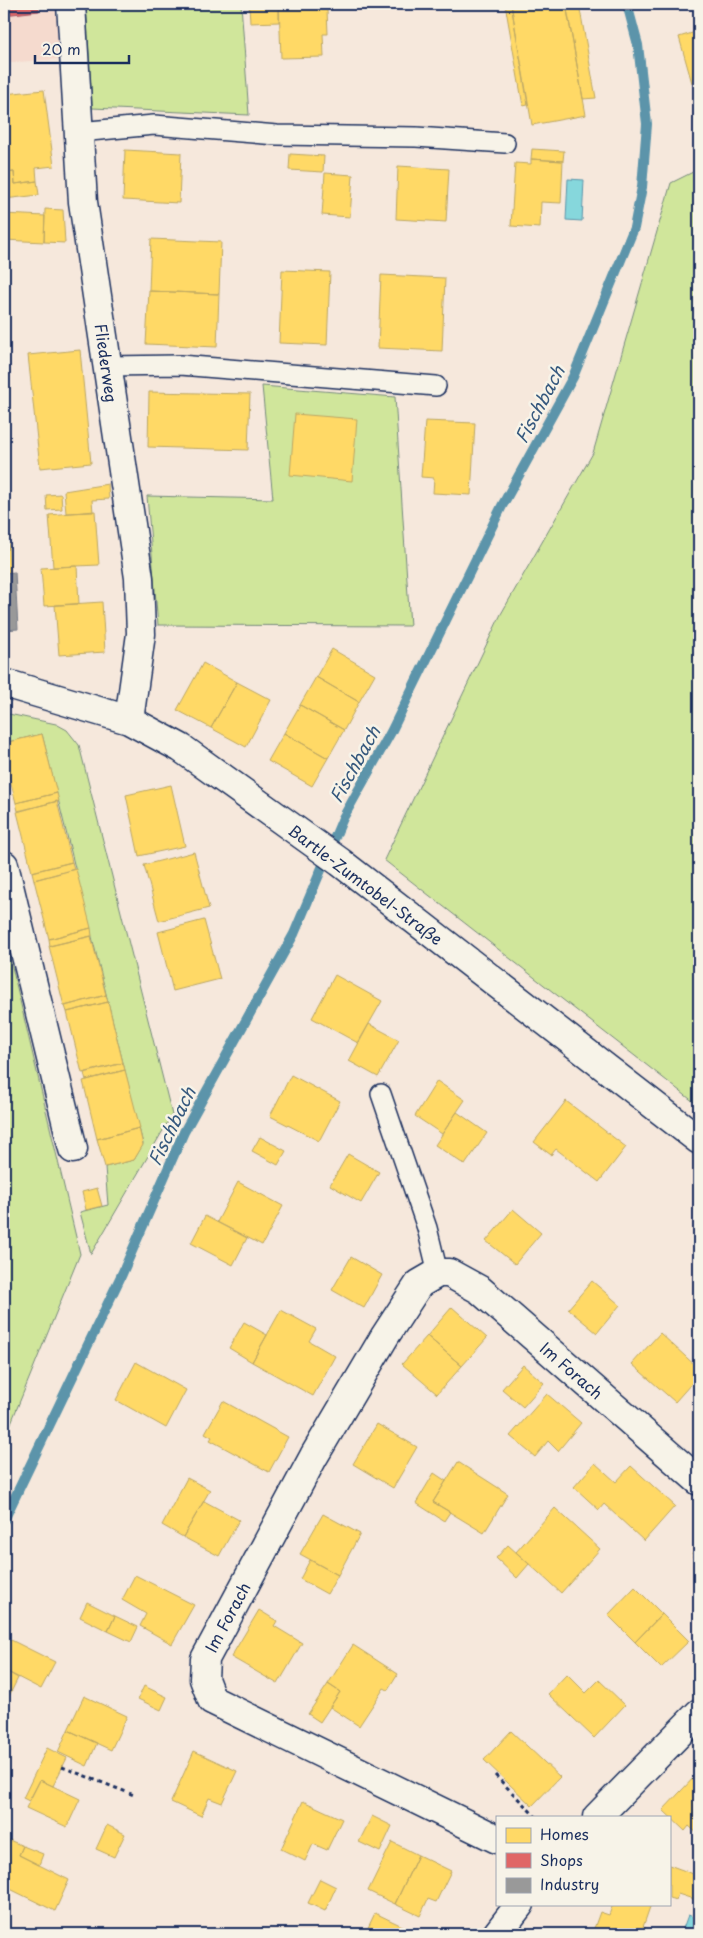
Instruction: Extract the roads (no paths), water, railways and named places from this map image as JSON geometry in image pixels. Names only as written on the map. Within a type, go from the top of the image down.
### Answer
[{"type":"street","name":"Fliederweg","points":[[71,4],[83,202],[139,578],[141,634],[129,720]]},
{"type":"street","name":"Bartle-Zumtobel-Straße","points":[[4,683],[129,720],[181,748],[340,862],[699,1140]]},
{"type":"street","points":[[4,865],[73,1149]]},
{"type":"street","name":"Im Forach","points":[[496,1839],[212,1700],[204,1679],[205,1658],[314,1456],[385,1336],[419,1284],[438,1272],[449,1274],[480,1290],[699,1481]]},
{"type":"street","points":[[598,1816],[699,1713]]},
{"type":"street","points":[[500,1933],[519,1906]]},
{"type":"lane","points":[[79,132],[154,125],[277,135],[416,138],[505,144]]},
{"type":"lane","points":[[108,366],[180,365],[436,386]]},
{"type":"lane","points":[[381,1094],[427,1228],[438,1272]]},
{"type":"water","points":[[568,179],[584,180],[582,221],[566,220]]},
{"type":"water","points":[[688,1915],[699,1919],[699,1934],[681,1934]]},
{"type":"waterway","name":"Fischbach","points":[[4,1520],[122,1274],[184,1132],[294,934],[343,818],[391,732],[502,506],[573,377],[634,228],[642,187],[647,124],[638,45],[627,4]]}]
